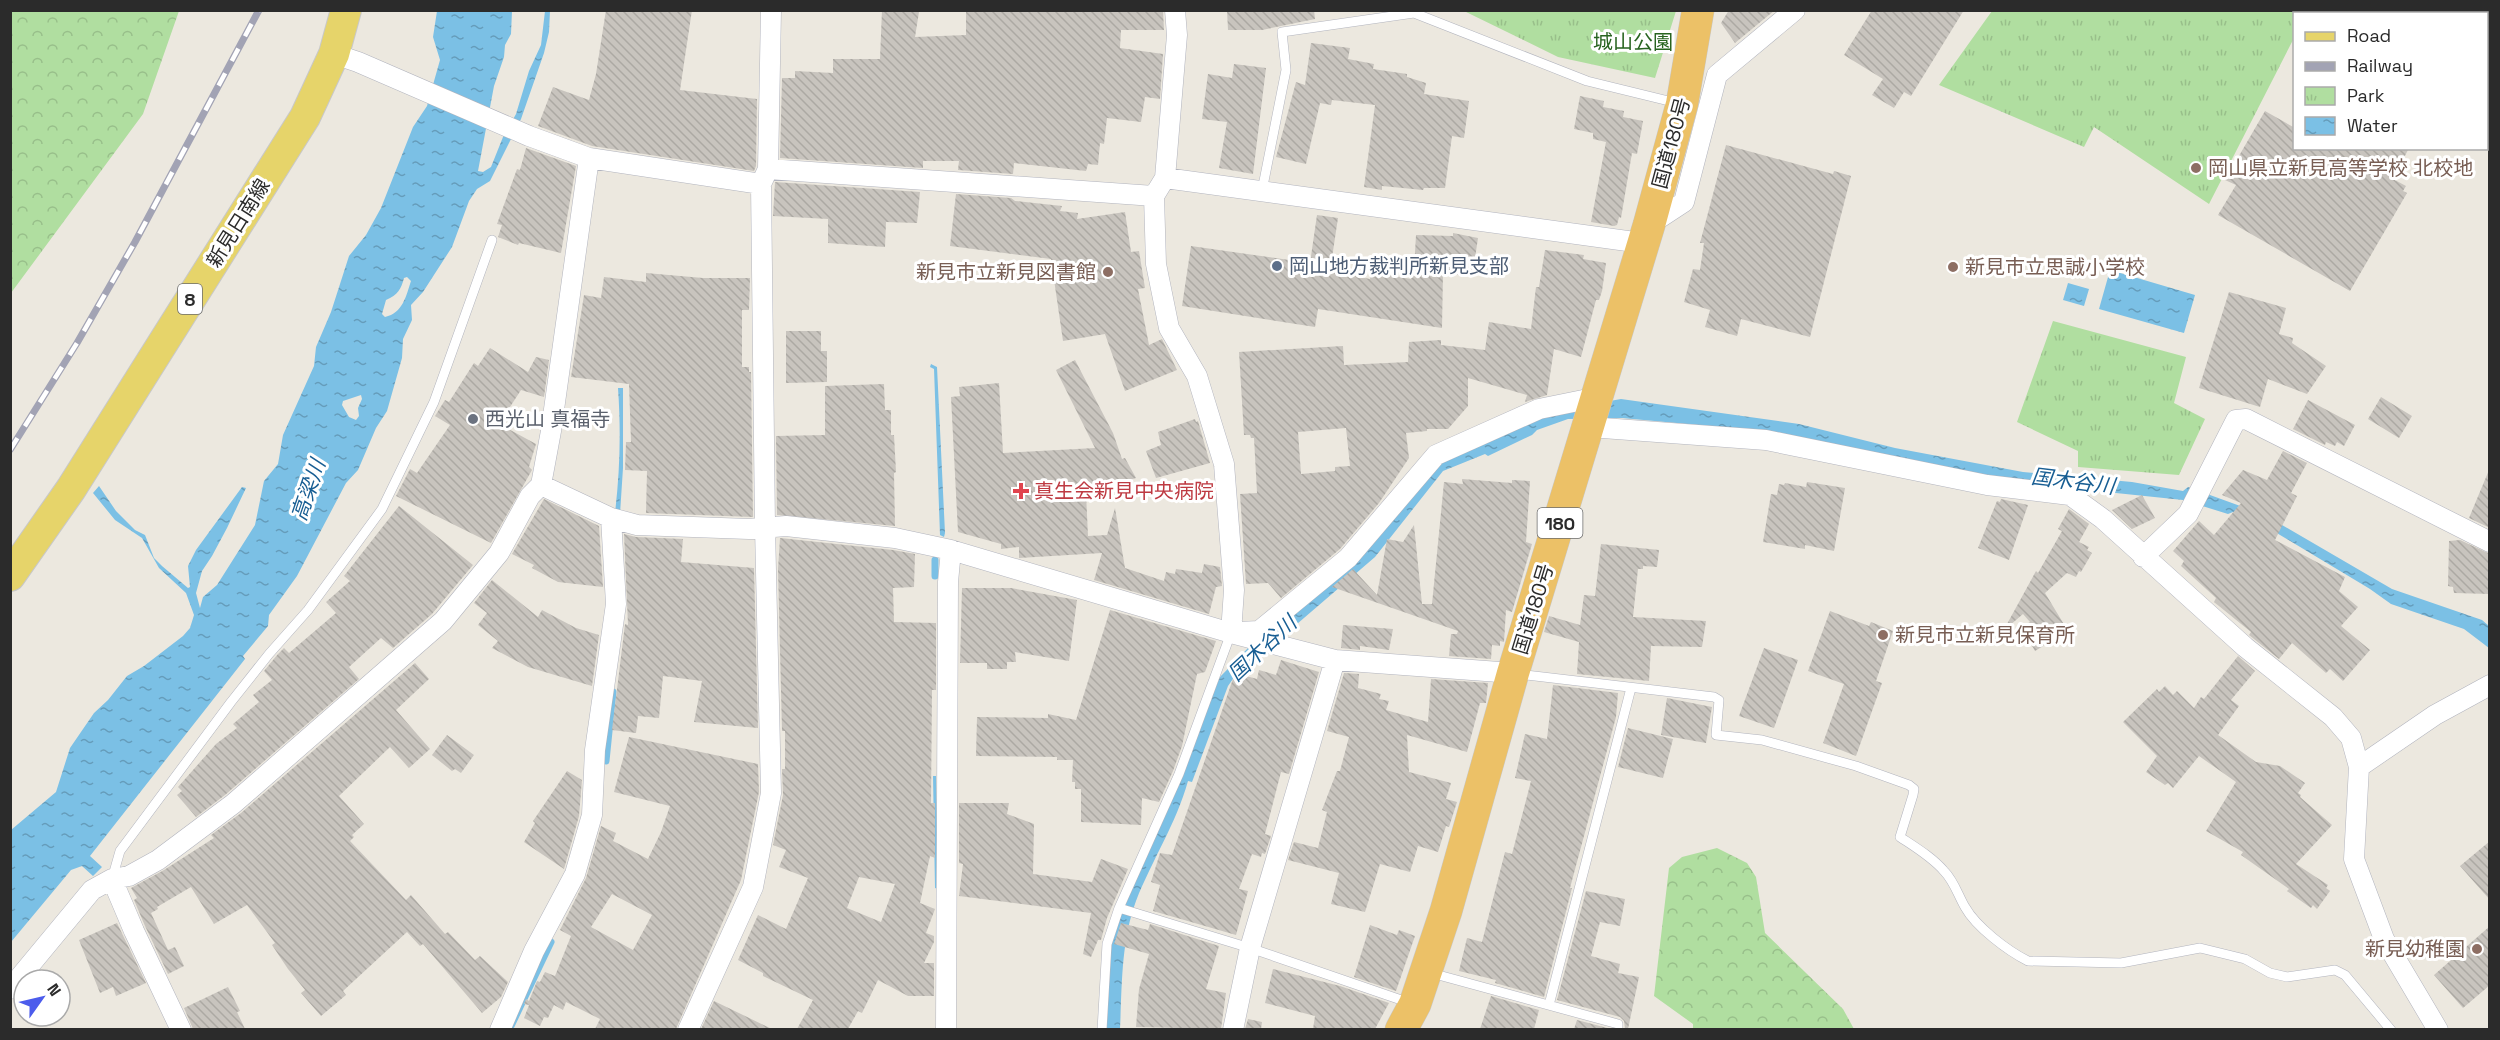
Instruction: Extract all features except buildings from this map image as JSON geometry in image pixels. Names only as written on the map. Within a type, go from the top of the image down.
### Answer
[{"type":"highway","name":"国道180号","points":[[1411,1021],[1446,911],[1513,673],[1646,234],[1682,104],[1698,10]]},
{"type":"main road","name":"新見日南線","points":[[10,576],[71,489],[304,117],[346,58],[346,10]]},
{"type":"street","points":[[688,1029],[753,886],[771,794],[765,527],[765,176],[771,10]]},
{"type":"street","points":[[1175,10],[1177,35],[1165,178],[1154,196],[1156,264],[1169,328],[1197,376],[1224,464],[1234,590],[1231,633]]},
{"type":"street","points":[[1165,178],[1646,234],[1684,202],[1717,75],[1795,10]]},
{"type":"street","points":[[346,58],[529,136],[589,158],[765,176],[1154,196]]},
{"type":"street","points":[[10,989],[92,890],[112,879],[129,876],[158,860],[233,804],[443,621],[499,553],[530,496],[541,485],[551,431],[589,158]]},
{"type":"street","points":[[1231,633],[1259,631],[1348,558],[1436,455],[1539,409],[1598,397]]},
{"type":"street","points":[[2143,557],[2188,514],[2236,420],[2246,419],[2490,542]]},
{"type":"street","points":[[1589,427],[1766,440],[1987,485],[2070,495],[2103,519],[2245,647],[2333,717],[2351,738],[2359,766],[2355,859],[2384,939],[2438,1029]]},
{"type":"street","points":[[541,485],[611,518],[637,525],[748,529],[786,526],[895,538],[951,550],[1231,633],[1335,660],[1513,673]]},
{"type":"street","points":[[500,1029],[534,951],[575,874],[592,814],[596,750],[616,604],[611,518]]},
{"type":"street","points":[[946,1029],[948,582],[951,550]]},
{"type":"street","points":[[1233,1029],[1250,948],[1335,660]]},
{"type":"street","points":[[2359,766],[2434,715],[2490,685]]},
{"type":"street","points":[[112,879],[181,1029]]},
{"type":"lane","points":[[1262,191],[1286,70],[1282,32],[1414,14],[1587,81],[1682,104]]},
{"type":"lane","points":[[112,879],[120,851],[231,702],[308,610],[382,509],[434,402],[492,240]]},
{"type":"lane","points":[[1102,1029],[1107,944],[1119,908],[1179,774],[1231,633]]},
{"type":"lane","points":[[1513,673],[1714,698],[1719,700],[1716,735],[1762,740],[1845,763],[1909,785],[1914,789],[1913,795],[1900,837],[1928,855],[1946,872],[1965,908],[1975,921],[2017,955],[2028,961],[2121,963],[2200,948],[2245,958],[2270,973],[2287,977],[2335,970],[2345,975],[2391,1029]]},
{"type":"lane","points":[[1549,1005],[1631,688]]},
{"type":"lane","points":[[1119,908],[1250,948],[1411,1021]]},
{"type":"lane","points":[[1426,972],[1618,1024],[1617,1029]]},
{"type":"green space","points":[[11,10],[179,11],[143,114],[11,293]]},
{"type":"green space","points":[[1992,10],[2308,11],[2293,12],[2293,40],[2209,204],[2094,127],[2084,147],[1939,85]]},
{"type":"green space","name":"城山公園","points":[[1464,11],[1676,11],[1655,78],[1558,57]]},
{"type":"green space","points":[[2053,321],[2186,357],[2174,403],[2205,419],[2179,475],[2078,467],[2078,451],[2017,422]]},
{"type":"green space","points":[[1717,848],[1747,863],[1756,877],[1765,933],[1843,1009],[1854,1029],[1693,1029],[1693,1024],[1654,996],[1669,868],[1682,857]]},
{"type":"water","name":"高梁川","points":[[437,11],[512,11],[511,34],[505,45],[504,57],[494,86],[478,171],[483,172],[491,167],[503,137],[516,114],[529,71],[541,45],[545,11],[550,11],[549,32],[544,53],[521,119],[490,181],[477,189],[469,201],[452,247],[423,292],[411,305],[412,320],[403,339],[402,358],[387,411],[376,428],[358,470],[346,483],[297,576],[269,615],[268,626],[243,656],[245,659],[90,856],[102,867],[93,876],[82,866],[71,870],[11,942],[11,830],[56,792],[70,748],[94,713],[127,676],[183,636],[190,628],[194,615],[186,593],[159,568],[142,538],[115,520],[93,493],[99,486],[116,511],[135,530],[145,535],[154,558],[188,588],[190,587],[188,566],[196,550],[242,487],[246,488],[227,528],[202,571],[196,593],[200,608],[203,597],[217,585],[255,525],[264,481],[278,464],[283,435],[314,366],[316,347],[331,312],[349,256],[366,235],[381,208],[413,127],[427,106],[440,60],[433,37]],"holes":[[[407,277],[411,281],[403,303],[396,312],[385,317],[382,314],[386,300],[396,294],[404,278]],[[361,395],[359,416],[356,420],[349,417],[342,405],[343,401]]]},
{"type":"water","points":[[2110,270],[2195,295],[2184,333],[2099,309]]},
{"type":"water","points":[[2068,283],[2089,289],[2084,306],[2063,300]]},
{"type":"water","points":[[931,364],[937,367],[944,537],[940,535],[934,369],[930,367]]},
{"type":"water","points":[[618,388],[623,388],[623,468],[620,514],[615,513],[620,451]]},
{"type":"water","name":"国木谷川","points":[[1621,399],[1799,424],[1895,448],[2023,472],[2132,482],[2183,491],[2188,487],[2265,515],[2392,589],[2482,620],[2489,626],[2489,648],[2464,629],[2391,604],[2260,523],[2233,512],[2228,514],[2183,500],[2020,483],[1720,427],[1622,418],[1568,419],[1537,430],[1532,435],[1488,456],[1485,454],[1443,471],[1375,557],[1283,636],[1271,650],[1259,656],[1235,676],[1228,686],[1192,782],[1188,781],[1177,812],[1136,901],[1125,948],[1120,1029],[1105,1030],[1114,927],[1220,677],[1248,648],[1273,627],[1436,459],[1554,411]]},
{"type":"water","points":[[933,776],[936,776],[938,889],[935,888]]},
{"type":"waterway","points":[[935,560],[935,576]]},
{"type":"waterway","points":[[606,761],[613,692]]},
{"type":"waterway","points":[[511,1026],[551,942]]},
{"type":"railway","points":[[10,450],[77,343],[135,242],[259,10]]},
{"type":"place","name":"岡山県立新見高等学校 北校地","points":[[2196,168]]},
{"type":"place","name":"岡山地方裁判所新見支部","points":[[1277,266]]},
{"type":"place","name":"新見市立思誠小学校","points":[[1953,267]]},
{"type":"place","name":"新見市立新見図書館","points":[[1108,272]]},
{"type":"place","name":"西光山 真福寺","points":[[473,419]]},
{"type":"place","name":"真生会新見中央病院","points":[[1021,491]]},
{"type":"place","name":"新見市立新見保育所","points":[[1883,635]]},
{"type":"place","name":"新見幼稚園","points":[[2477,949]]}]
